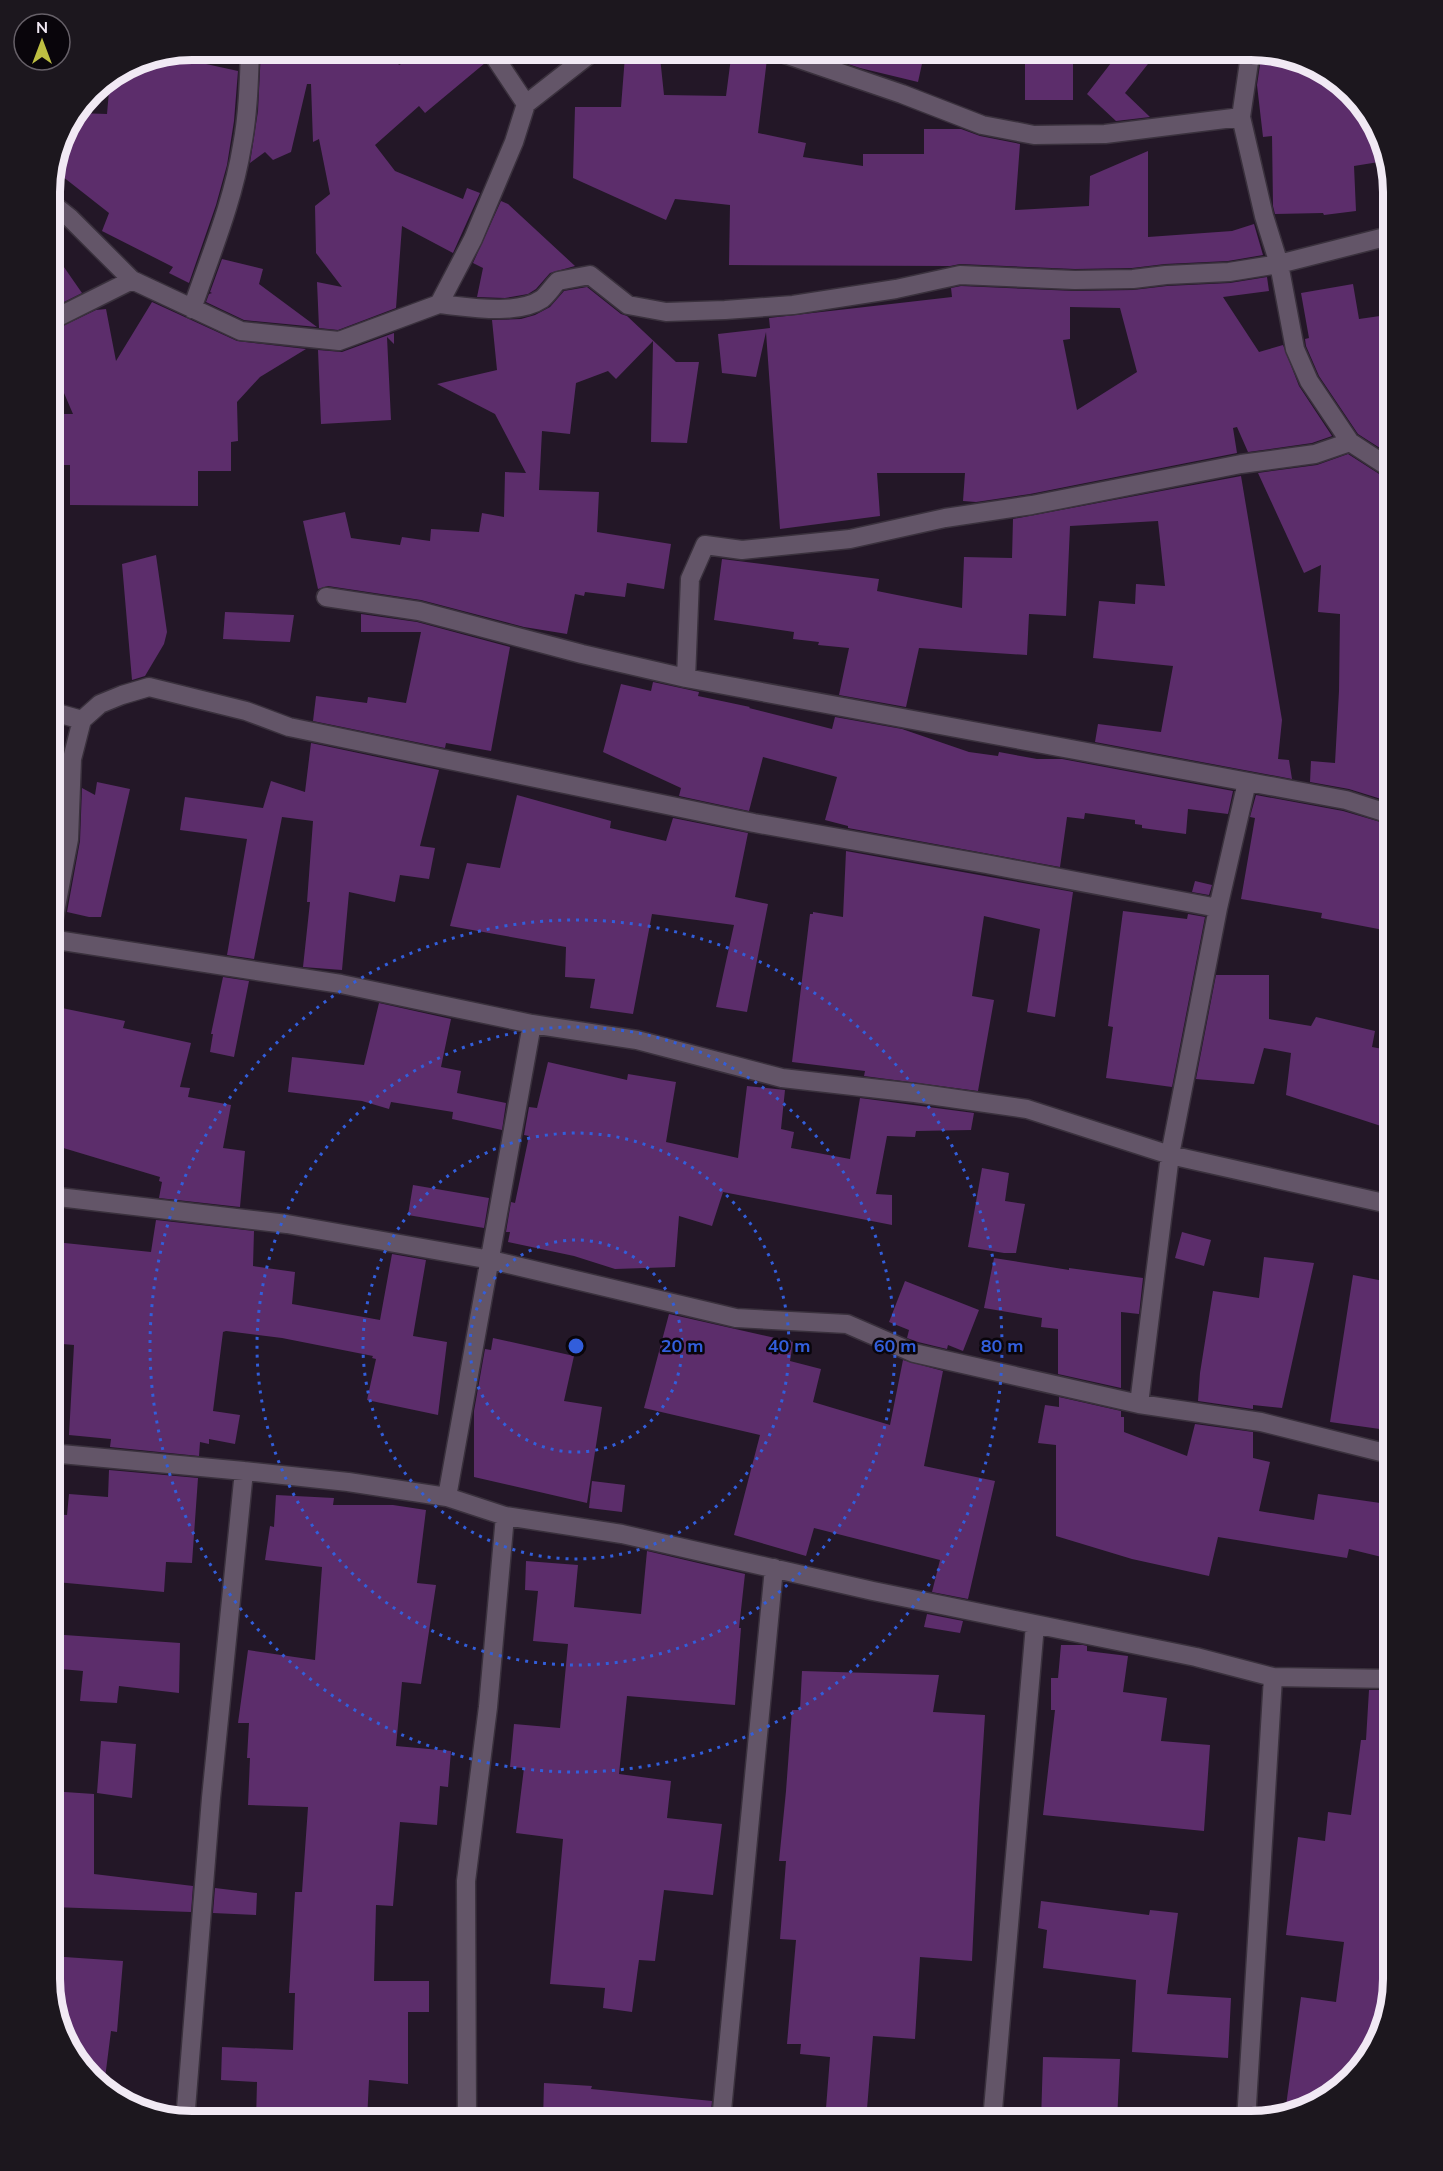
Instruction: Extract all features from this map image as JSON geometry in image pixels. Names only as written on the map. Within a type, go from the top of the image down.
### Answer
[{"type":"street","points":[[192,309],[226,208],[242,146],[249,60]]},
{"type":"street","points":[[497,60],[526,104]]},
{"type":"street","points":[[439,304],[473,239],[514,142],[526,104],[582,60]]},
{"type":"street","points":[[802,60],[902,94],[982,125],[1034,135],[1105,134],[1241,117]]},
{"type":"street","points":[[1249,60],[1241,117],[1264,216],[1279,264],[1295,349],[1310,381],[1350,442],[1383,463]]},
{"type":"street","points":[[60,210],[132,280],[192,309],[241,331],[339,341],[439,304],[480,309],[527,307],[544,298],[558,281],[590,275],[628,305],[666,312],[793,305],[896,290],[960,275],[1074,280],[1132,279],[1229,272],[1279,264],[1383,238]]},
{"type":"street","points":[[60,316],[132,280]]},
{"type":"street","points":[[686,678],[690,579],[705,545],[742,550],[850,539],[945,518],[1032,505],[1241,464],[1315,454],[1350,442]]},
{"type":"street","points":[[326,597],[419,611],[582,654],[686,678],[1346,800],[1383,812]]},
{"type":"street","points":[[60,886],[69,839],[72,759],[82,720],[100,704],[150,687],[246,711],[300,730],[754,823],[1218,908]]},
{"type":"street","points":[[60,714],[82,720]]},
{"type":"street","points":[[1139,1404],[1170,1155],[1218,908],[1247,782]]},
{"type":"street","points":[[60,940],[341,984],[532,1024],[637,1040],[782,1078],[915,1093],[1027,1109],[1170,1155],[1383,1203]]},
{"type":"street","points":[[447,1497],[532,1024]]},
{"type":"street","points":[[60,1197],[287,1224],[491,1260],[736,1318],[847,1324],[914,1353],[1139,1404],[1261,1422],[1383,1452]]},
{"type":"street","points":[[60,1454],[348,1482],[447,1497],[505,1516],[622,1534],[1035,1625],[1196,1657],[1273,1677],[1383,1679]]},
{"type":"street","points":[[186,2111],[211,1798],[244,1471]]},
{"type":"street","points":[[467,2111],[466,1881],[488,1707],[505,1516]]},
{"type":"street","points":[[722,2111],[774,1568]]},
{"type":"street","points":[[993,2111],[1035,1625]]},
{"type":"street","points":[[1247,2111],[1273,1677]]},
{"type":"building","points":[[188,60],[238,71],[234,121],[227,165],[189,283],[169,273],[173,267],[102,231],[109,213],[61,176],[70,142],[86,113],[107,114],[109,90],[126,78],[150,67]]},
{"type":"building","points":[[261,60],[396,60],[399,65],[409,60],[484,60],[485,63],[425,113],[419,106],[375,145],[395,171],[463,199],[467,188],[480,193],[453,253],[402,226],[396,308],[338,330],[319,328],[317,282],[342,287],[316,253],[315,206],[330,194],[319,139],[313,142],[311,84],[307,84],[291,152],[273,160],[265,152],[250,163],[258,111]]},
{"type":"building","points":[[625,60],[660,60],[664,95],[726,96],[731,60],[767,60],[758,133],[806,143],[803,157],[863,166],[863,154],[924,154],[924,129],[961,129],[980,136],[1020,144],[1015,210],[1089,206],[1090,176],[1148,151],[1148,237],[1232,231],[1254,224],[1263,255],[1228,261],[1132,268],[1075,269],[960,264],[950,266],[729,265],[730,205],[675,199],[666,220],[573,178],[575,107],[621,107]]},
{"type":"building","points":[[836,60],[923,60],[918,82]]},
{"type":"building","points":[[1025,60],[1073,60],[1073,100],[1025,100]]},
{"type":"building","points":[[1113,60],[1151,60],[1125,93],[1150,117],[1116,121],[1087,94]]},
{"type":"building","points":[[1262,61],[1301,70],[1331,87],[1356,112],[1373,142],[1379,162],[1354,166],[1356,211],[1324,215],[1323,213],[1275,214],[1272,136],[1263,137],[1257,85]]},
{"type":"building","points":[[501,201],[508,204],[575,266],[550,273],[536,289],[528,294],[505,298],[477,297],[483,268],[473,263]]},
{"type":"building","points":[[222,259],[263,269],[259,284],[317,327],[244,320],[206,302],[209,294],[212,293],[210,292]]},
{"type":"building","points":[[60,261],[82,293],[60,304]]},
{"type":"building","points":[[1267,277],[1269,291],[1223,297],[1259,352],[1283,345],[1299,386],[1332,436],[1312,443],[1248,452],[1237,427],[1233,428],[1237,453],[1030,494],[976,502],[963,501],[965,473],[877,473],[880,516],[780,529],[766,332],[756,377],[722,373],[718,334],[770,328],[769,318],[952,297],[951,288],[961,286],[1075,291],[1133,290],[1230,283]],"holes":[[[1070,307],[1120,308],[1137,372],[1077,410],[1063,340],[1070,339]]]},
{"type":"building","points":[[1353,284],[1359,319],[1383,316],[1383,450],[1358,434],[1319,376],[1306,346],[1305,339],[1309,338],[1301,293]]},
{"type":"building","points":[[587,287],[621,314],[627,316],[676,362],[699,362],[687,443],[651,442],[653,341],[616,379],[608,371],[576,383],[570,434],[542,431],[539,490],[599,492],[597,532],[671,544],[664,589],[627,583],[625,597],[585,592],[584,596],[575,594],[567,634],[524,627],[421,600],[328,586],[318,589],[303,521],[345,512],[351,538],[400,545],[402,537],[430,541],[431,529],[479,532],[482,513],[504,517],[505,472],[526,473],[495,414],[437,384],[497,370],[492,320],[521,319],[535,315],[550,307],[564,291]]},
{"type":"building","points":[[152,302],[237,341],[306,349],[260,377],[237,402],[238,441],[231,442],[231,471],[198,471],[198,506],[70,505],[70,465],[60,465],[60,414],[73,414],[60,384],[60,327],[96,310],[106,309],[116,361]]},
{"type":"building","points":[[394,333],[394,344],[387,337],[391,420],[321,424],[318,350],[342,352]]},
{"type":"building","points":[[1348,454],[1383,476],[1383,800],[1349,789],[1310,782],[1311,761],[1335,763],[1340,614],[1318,612],[1321,565],[1304,573],[1258,473],[1317,465]]},
{"type":"building","points":[[1241,476],[1282,720],[1278,759],[1289,760],[1292,779],[1095,742],[1098,724],[1161,732],[1173,666],[1093,658],[1099,601],[1135,604],[1136,584],[1165,586],[1158,521],[1070,526],[1066,616],[1029,614],[1027,655],[919,648],[906,707],[839,695],[849,648],[818,645],[819,642],[793,639],[794,632],[714,620],[722,559],[879,579],[877,591],[962,608],[964,557],[1012,558],[1013,519]]},
{"type":"building","points":[[156,555],[167,632],[164,644],[145,676],[132,680],[122,564]]},
{"type":"building","points":[[225,612],[294,615],[290,642],[223,639]]},
{"type":"building","points":[[361,614],[417,622],[510,647],[491,751],[446,743],[445,748],[313,721],[316,696],[367,703],[368,697],[406,703],[421,632],[361,632]]},
{"type":"building","points":[[653,682],[699,692],[698,696],[832,729],[835,717],[902,729],[969,752],[998,756],[999,752],[1037,759],[1062,759],[1233,791],[1228,814],[1188,809],[1186,834],[1142,828],[1142,825],[1135,824],[1135,820],[1085,813],[1084,819],[1067,817],[1060,867],[848,828],[848,826],[825,820],[837,777],[763,757],[749,811],[679,796],[681,788],[603,752],[621,684],[651,691]]},
{"type":"building","points":[[311,743],[439,770],[420,846],[435,848],[429,879],[400,875],[395,902],[349,892],[342,970],[303,967],[310,902],[307,902],[313,821],[282,817],[254,959],[227,955],[247,839],[180,830],[185,797],[263,808],[271,781],[305,792]]},
{"type":"building","points":[[97,782],[130,789],[101,917],[89,917],[67,912],[80,841],[82,788],[95,795]]},
{"type":"building","points":[[517,795],[611,821],[610,828],[666,841],[673,818],[748,833],[735,897],[768,904],[747,1012],[716,1007],[734,925],[652,914],[633,1014],[590,1008],[595,979],[565,977],[566,947],[450,926],[467,863],[500,868]]},
{"type":"building","points":[[1256,795],[1343,811],[1383,823],[1383,930],[1321,918],[1322,913],[1241,899],[1255,818],[1250,817]]},
{"type":"building","points":[[846,851],[1073,892],[1055,1017],[1027,1012],[1040,929],[984,916],[972,996],[994,1000],[978,1091],[864,1076],[865,1071],[792,1062],[810,914],[813,912],[843,917]]},
{"type":"building","points":[[1195,881],[1212,885],[1209,895],[1192,892]]},
{"type":"building","points":[[1123,911],[1187,919],[1188,914],[1205,917],[1172,1087],[1106,1078],[1113,1027],[1108,1026]]},
{"type":"building","points":[[1216,975],[1269,975],[1269,1019],[1311,1026],[1316,1017],[1375,1031],[1372,1047],[1383,1049],[1383,1118],[1381,1126],[1286,1095],[1291,1053],[1264,1048],[1254,1084],[1196,1079]]},
{"type":"building","points":[[223,977],[249,981],[234,1057],[210,1052],[213,1034],[211,1034]]},
{"type":"building","points":[[379,1003],[451,1019],[441,1067],[461,1071],[457,1093],[506,1103],[502,1130],[452,1119],[453,1112],[391,1102],[389,1109],[362,1101],[288,1092],[292,1057],[364,1065]]},
{"type":"building","points":[[60,1008],[125,1021],[123,1028],[191,1043],[180,1087],[190,1088],[188,1097],[231,1105],[223,1148],[245,1151],[240,1207],[159,1198],[162,1182],[159,1181],[160,1177],[60,1147]]},
{"type":"building","points":[[548,1062],[627,1080],[628,1074],[676,1082],[666,1142],[738,1158],[747,1086],[785,1090],[781,1129],[794,1132],[791,1148],[850,1159],[860,1098],[974,1113],[971,1130],[916,1131],[915,1137],[887,1136],[876,1194],[892,1195],[892,1225],[723,1192],[712,1226],[679,1216],[675,1267],[615,1269],[574,1256],[508,1242],[510,1232],[506,1232],[511,1202],[515,1203],[529,1136],[524,1135],[529,1107],[537,1108]]},
{"type":"building","points":[[982,1168],[1009,1173],[1005,1201],[1025,1204],[1016,1253],[968,1247]]},
{"type":"building","points":[[413,1185],[489,1198],[484,1228],[408,1215]]},
{"type":"building","points":[[156,1220],[254,1231],[253,1266],[295,1272],[292,1304],[380,1320],[392,1254],[426,1260],[413,1336],[447,1342],[438,1415],[367,1400],[376,1359],[372,1358],[373,1356],[282,1338],[226,1331],[223,1332],[213,1411],[240,1415],[235,1444],[209,1439],[209,1444],[200,1442],[199,1456],[110,1447],[111,1439],[69,1435],[74,1345],[60,1344],[60,1243],[151,1252]]},
{"type":"building","points":[[1182,1232],[1211,1240],[1204,1266],[1175,1258]]},
{"type":"building","points":[[1264,1257],[1314,1263],[1282,1408],[1253,1405],[1253,1409],[1198,1401],[1200,1373],[1213,1291],[1259,1298]]},
{"type":"building","points":[[994,1258],[1069,1270],[1069,1268],[1143,1278],[1139,1314],[1121,1312],[1121,1388],[1058,1374],[1058,1329],[1041,1327],[1042,1318],[984,1308]]},
{"type":"building","points":[[1353,1275],[1383,1281],[1383,1429],[1330,1422]]},
{"type":"building","points":[[905,1281],[979,1310],[963,1351],[948,1345],[947,1349],[907,1338],[909,1330],[889,1322]]},
{"type":"building","points":[[669,1314],[793,1342],[790,1361],[821,1369],[813,1402],[890,1425],[903,1360],[943,1371],[924,1466],[995,1481],[968,1599],[932,1592],[940,1560],[814,1528],[806,1556],[734,1535],[760,1435],[644,1408]]},
{"type":"building","points":[[493,1338],[574,1356],[564,1401],[602,1407],[587,1503],[474,1477],[474,1411],[485,1349],[491,1350]]},
{"type":"building","points":[[1059,1397],[1121,1411],[1121,1417],[1124,1417],[1124,1432],[1187,1456],[1195,1424],[1253,1432],[1253,1458],[1270,1462],[1259,1511],[1314,1520],[1318,1494],[1383,1503],[1383,1557],[1349,1549],[1347,1558],[1218,1537],[1209,1576],[1132,1559],[1056,1536],[1056,1445],[1038,1443],[1045,1405],[1059,1407]]},
{"type":"building","points":[[109,1470],[198,1478],[192,1563],[166,1562],[164,1592],[60,1582],[60,1515],[67,1515],[69,1494],[108,1497]]},
{"type":"building","points":[[592,1481],[625,1485],[622,1512],[589,1508]]},
{"type":"building","points":[[276,1495],[334,1498],[333,1505],[393,1505],[426,1510],[417,1583],[436,1585],[421,1684],[402,1682],[396,1746],[451,1751],[448,1787],[440,1786],[437,1825],[400,1822],[393,1906],[376,1905],[374,1981],[429,1981],[429,2012],[408,2012],[408,2084],[369,2080],[367,2111],[256,2111],[257,2082],[221,2080],[222,2047],[293,2050],[295,1993],[289,1993],[295,1892],[302,1892],[308,1807],[248,1805],[249,1723],[238,1723],[248,1650],[315,1660],[322,1567],[265,1560],[270,1526],[274,1527]]},
{"type":"building","points":[[647,1551],[745,1574],[739,1628],[741,1628],[735,1705],[627,1696],[619,1774],[671,1781],[667,1818],[722,1824],[713,1895],[664,1890],[655,1961],[639,1960],[632,2012],[603,2008],[605,1988],[550,1984],[563,1839],[516,1833],[524,1768],[510,1767],[514,1724],[560,1728],[568,1644],[533,1641],[538,1591],[525,1590],[526,1561],[578,1565],[574,1607],[641,1614]]},
{"type":"building","points":[[927,1614],[963,1621],[960,1633],[924,1627]]},
{"type":"building","points":[[60,1635],[180,1643],[179,1693],[119,1686],[117,1703],[80,1701],[83,1671],[60,1669]]},
{"type":"building","points":[[1061,1645],[1083,1645],[1087,1646],[1087,1651],[1128,1656],[1123,1692],[1167,1698],[1161,1741],[1210,1745],[1204,1831],[1043,1815],[1055,1710],[1051,1710],[1051,1678],[1058,1678]]},
{"type":"building","points":[[802,1671],[939,1675],[933,1712],[985,1715],[972,1961],[920,1957],[915,2039],[873,2036],[867,2111],[826,2111],[830,2057],[800,2054],[801,2044],[787,2044],[796,1940],[780,1939],[786,1861],[779,1861],[792,1710],[800,1710]]},
{"type":"building","points":[[1369,1690],[1383,1690],[1382,1996],[1373,2029],[1356,2059],[1331,2084],[1301,2101],[1286,2106],[1301,1997],[1336,2002],[1344,1942],[1286,1935],[1298,1837],[1325,1841],[1328,1812],[1351,1815],[1361,1740],[1366,1740]]},
{"type":"building","points":[[101,1741],[136,1744],[132,1798],[97,1793]]},
{"type":"building","points":[[60,1792],[94,1794],[94,1874],[193,1886],[191,1912],[60,1907]]},
{"type":"building","points":[[215,1888],[257,1893],[256,1915],[213,1913]]},
{"type":"building","points":[[1041,1901],[1149,1915],[1150,1910],[1178,1913],[1167,1994],[1231,1998],[1228,2058],[1132,2052],[1136,1980],[1043,1968],[1047,1930],[1038,1928]]},
{"type":"building","points":[[60,1957],[123,1961],[117,2032],[111,2031],[105,2078],[87,2059],[70,2029],[61,1996]]},
{"type":"building","points":[[1043,2057],[1120,2059],[1117,2111],[1041,2111]]},
{"type":"building","points":[[544,2083],[592,2086],[591,2089],[712,2101],[711,2111],[543,2111]]}]
